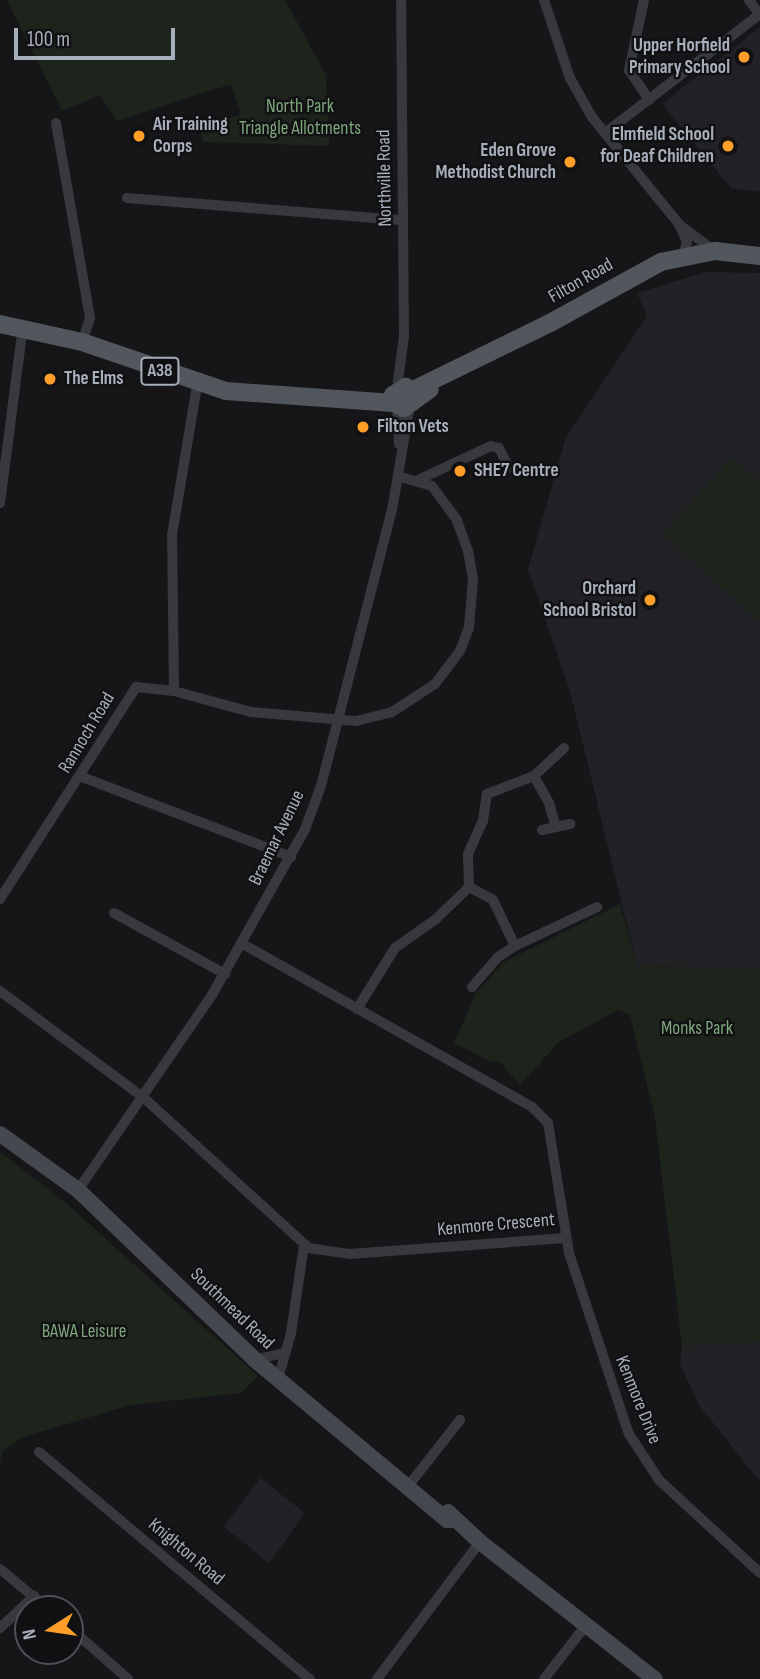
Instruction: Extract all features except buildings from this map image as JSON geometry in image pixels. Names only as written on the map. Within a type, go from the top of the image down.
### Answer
[{"type":"main road","name":"Filton Road","points":[[650,270],[720,253]]},
{"type":"main road","name":"Filton Road","points":[[403,397],[650,270],[682,257],[720,253],[760,257]]},
{"type":"main road","name":"A38","points":[[0,324],[82,342],[197,385],[242,393],[403,397]]},
{"type":"main road","name":"Southmead Road","points":[[0,1135],[78,1191],[255,1360],[655,1679]]},
{"type":"street","name":"Northville Road","points":[[401,0],[403,397]]},
{"type":"street","points":[[544,0],[570,78],[605,134],[679,224],[720,253]]},
{"type":"street","points":[[644,0],[629,70],[649,100]]},
{"type":"street","points":[[605,134],[760,14],[749,0]]},
{"type":"street","points":[[56,123],[90,317],[82,342]]},
{"type":"street","points":[[127,198],[403,220]]},
{"type":"street","points":[[679,224],[687,242],[682,257]]},
{"type":"street","points":[[0,503],[4,442],[23,327]]},
{"type":"street","points":[[174,691],[172,535],[197,385]]},
{"type":"street","name":"Braemar Avenue","points":[[78,1191],[144,1098],[225,974],[291,857],[321,786],[398,476],[403,397]]},
{"type":"street","points":[[398,476],[420,479],[491,446],[499,448],[509,468]]},
{"type":"street","name":"Rannoch Road","points":[[0,899],[82,778],[136,687],[174,691],[237,709],[339,720],[375,718],[416,700],[448,670],[470,628],[473,579],[468,551],[449,507],[420,479]]},
{"type":"street","points":[[357,1009],[395,948],[436,919],[469,887],[468,854],[483,821],[485,797],[491,790],[534,776],[564,748]]},
{"type":"street","points":[[534,776],[550,803],[556,827]]},
{"type":"street","points":[[82,778],[291,857]]},
{"type":"street","points":[[542,830],[570,824]]},
{"type":"street","points":[[469,887],[493,900],[515,946]]},
{"type":"street","points":[[472,987],[515,946],[597,907]]},
{"type":"street","points":[[114,913],[225,974]]},
{"type":"street","name":"Kenmore Crescent","points":[[241,943],[532,1107],[548,1123],[565,1238],[349,1254],[304,1245]]},
{"type":"street","points":[[0,991],[144,1098],[304,1245],[291,1333],[283,1353],[278,1379]]},
{"type":"street","name":"Kenmore Drive","points":[[565,1238],[588,1319],[640,1456],[713,1535],[760,1573]]},
{"type":"street","points":[[255,1360],[283,1353]]},
{"type":"street","points":[[409,1485],[460,1420]]},
{"type":"street","name":"Knighton Road","points":[[40,1452],[310,1679]]},
{"type":"street","points":[[377,1679],[480,1542]]},
{"type":"street","points":[[0,1569],[33,1595]]},
{"type":"street","points":[[0,1628],[14,1615]]},
{"type":"street","points":[[544,1679],[586,1625]]},
{"type":"street","points":[[84,1640],[128,1679]]},
{"type":"shaded area","name":"Elmfield School for Deaf Children","points":[[760,27],[760,192],[731,188],[662,104]]},
{"type":"shaded area","name":"Orchard School Bristol","points":[[706,272],[760,273],[760,968],[637,966],[570,691],[528,569],[566,437],[647,316],[637,293]]},
{"type":"shaded area","points":[[760,1342],[760,1482],[699,1405],[680,1364],[682,1346]]},
{"type":"shaded area","points":[[260,1478],[305,1513],[269,1563],[224,1527]]},
{"type":"green space","name":"North Park Triangle Allotments","points":[[7,0],[285,0],[326,75],[329,146],[203,142],[201,131],[241,114],[231,84],[117,121],[100,95],[62,111]]},
{"type":"green space","points":[[732,457],[760,483],[760,622],[663,534]]},
{"type":"green space","name":"Monks Park","points":[[620,904],[637,966],[760,968],[760,1342],[682,1346],[655,1119],[630,1015],[618,1010],[559,1042],[520,1085],[499,1061],[491,1062],[454,1043],[476,993],[504,962]]},
{"type":"green space","name":"BAWA Leisure","points":[[0,1152],[66,1203],[258,1376],[241,1393],[131,1405],[23,1437],[2,1452],[0,1465]]},
{"type":"place","name":"Upper Horfield Primary School","points":[[744,57]]},
{"type":"place","name":"Air Training Corps","points":[[139,136]]},
{"type":"place","name":"Elmfield School for Deaf Children","points":[[728,146]]},
{"type":"place","name":"Eden Grove Methodist Church","points":[[570,162]]},
{"type":"place","name":"The Elms","points":[[50,379]]},
{"type":"place","name":"Filton Vets","points":[[363,427]]},
{"type":"place","name":"SHE7 Centre","points":[[460,471]]},
{"type":"place","name":"Orchard School Bristol","points":[[650,600]]}]
